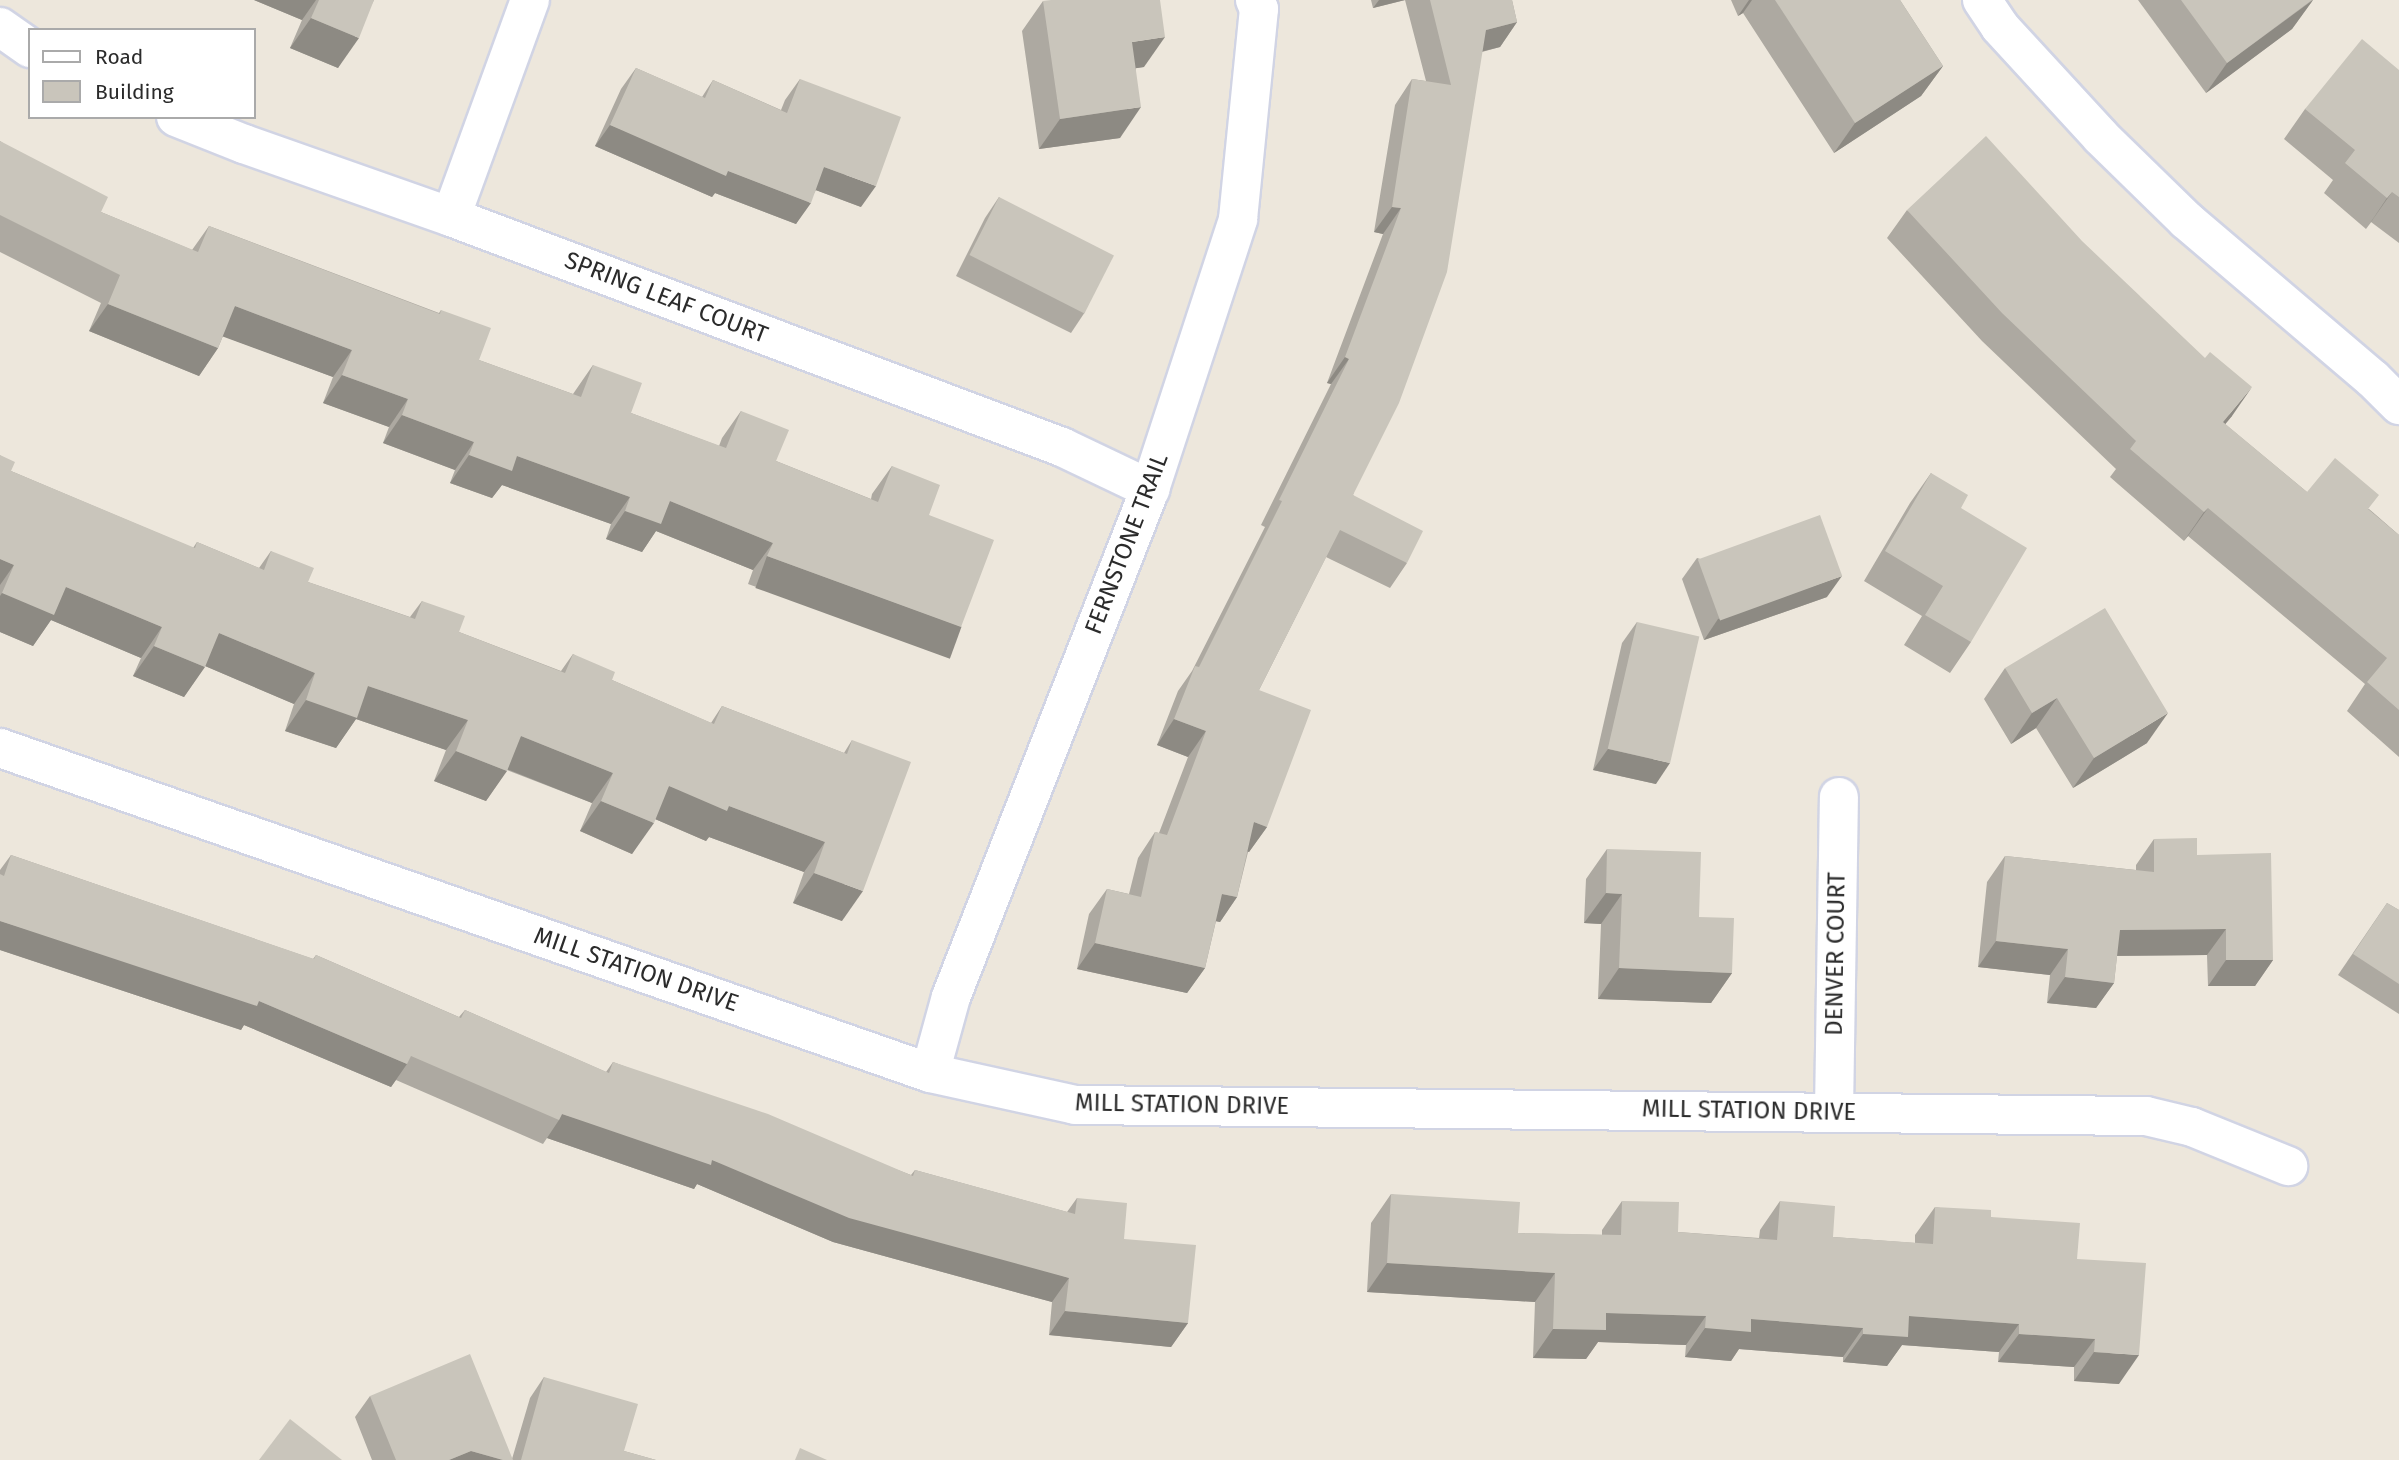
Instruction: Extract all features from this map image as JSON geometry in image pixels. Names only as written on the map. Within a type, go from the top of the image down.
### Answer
[{"type":"street","points":[[451,217],[530,0]]},
{"type":"street","name":"FERNSTONE TRAIL","points":[[930,1073],[951,997],[1150,489],[1238,219],[1259,9],[1255,0]]},
{"type":"street","points":[[1982,0],[2000,27],[2092,127],[2186,220],[2373,379],[2399,405]]},
{"type":"street","points":[[0,27],[28,47]]},
{"type":"street","name":"SPRING LEAF COURT","points":[[181,119],[243,144],[451,217],[1062,447],[1150,489]]},
{"type":"street","name":"MILL STATION DRIVE","points":[[0,748],[930,1073],[1075,1105],[2146,1116],[2192,1127],[2288,1166]]},
{"type":"street","name":"DENVER COURT","points":[[1834,1111],[1839,797]]},
{"type":"building","points":[[319,0],[374,0],[359,38],[311,18]]},
{"type":"building","points":[[1160,0],[1165,37],[1132,42],[1141,107],[1060,119],[1043,1]]},
{"type":"building","points":[[1430,0],[1512,0],[1517,22],[1486,30],[1447,272],[1399,403],[1353,495],[1423,531],[1407,563],[1340,530],[1259,690],[1311,710],[1267,827],[1254,822],[1237,897],[1222,894],[1205,968],[1095,943],[1107,889],[1141,897],[1155,832],[1167,835],[1206,731],[1174,719],[1195,666],[1199,667],[1349,359],[1345,357],[1401,208],[1392,207],[1412,79],[1451,85]]},
{"type":"building","points":[[1775,0],[1900,0],[1943,66],[1855,123]]},
{"type":"building","points":[[2181,0],[2312,0],[2227,63]]},
{"type":"building","points":[[2362,39],[2399,70],[2399,197],[2392,192],[2387,198],[2345,163],[2355,150],[2305,109]]},
{"type":"building","points":[[636,68],[705,98],[713,80],[787,113],[800,79],[901,117],[876,186],[824,167],[811,203],[728,171],[726,176],[610,125]]},
{"type":"building","points":[[1986,136],[2082,241],[2205,358],[2210,352],[2252,387],[2223,422],[2307,492],[2335,458],[2379,495],[2368,509],[2399,535],[2399,710],[2367,682],[2387,658],[2208,508],[2204,512],[2130,449],[2136,441],[2002,313],[1907,210]]},
{"type":"building","points":[[0,141],[108,197],[101,212],[198,252],[209,226],[440,314],[441,310],[491,328],[479,360],[581,397],[593,365],[642,383],[631,413],[726,448],[741,411],[789,430],[776,461],[878,502],[892,466],[940,485],[929,515],[994,540],[961,627],[767,556],[773,543],[670,501],[661,524],[625,511],[630,497],[517,456],[512,471],[469,455],[474,442],[402,415],[408,399],[342,375],[352,350],[235,306],[218,348],[108,304],[120,275],[0,215]]},
{"type":"building","points":[[999,197],[1114,256],[1084,313],[969,255]]},
{"type":"building","points":[[0,455],[15,462],[11,471],[195,548],[197,542],[264,570],[271,551],[314,568],[308,582],[415,619],[422,601],[465,616],[459,632],[565,673],[573,654],[615,672],[612,680],[714,724],[722,706],[847,754],[852,740],[911,762],[863,891],[814,873],[825,842],[729,806],[727,811],[669,786],[654,823],[601,801],[613,773],[521,736],[507,771],[456,751],[468,720],[368,686],[357,718],[306,700],[315,673],[219,633],[205,667],[154,646],[162,627],[66,587],[54,615],[2,593],[14,565],[0,559]]},
{"type":"building","points":[[1931,473],[1968,495],[1961,508],[2027,548],[1971,642],[1925,615],[1943,586],[1885,551]]},
{"type":"building","points":[[1820,515],[1842,576],[1720,621],[1698,559]]},
{"type":"building","points":[[2105,608],[2168,713],[2094,758],[2057,698],[2032,713],[2005,668]]},
{"type":"building","points":[[1637,622],[1699,636],[1670,763],[1608,749]]},
{"type":"building","points":[[2197,838],[2197,855],[2271,853],[2273,960],[2226,960],[2226,929],[2120,930],[2114,983],[2065,977],[2068,949],[1996,941],[2005,856],[2154,872],[2154,839]]},
{"type":"building","points":[[1607,849],[1701,852],[1699,917],[1734,918],[1732,973],[1619,968],[1622,894],[1606,893]]},
{"type":"building","points":[[11,855],[314,959],[316,955],[461,1018],[465,1010],[609,1073],[613,1062],[768,1114],[913,1176],[915,1170],[1075,1214],[1077,1198],[1127,1203],[1124,1239],[1196,1245],[1188,1323],[1065,1311],[1069,1278],[849,1218],[712,1160],[711,1165],[562,1114],[559,1120],[411,1056],[407,1064],[259,1001],[257,1006],[0,921],[0,874],[4,876]]},
{"type":"building","points":[[2387,903],[2399,910],[2399,984],[2353,954]]},
{"type":"building","points":[[1391,1194],[1520,1202],[1518,1233],[1621,1235],[1622,1201],[1679,1202],[1678,1232],[1777,1240],[1780,1201],[1835,1206],[1833,1237],[1933,1244],[1935,1207],[1991,1210],[1991,1217],[2080,1223],[2077,1259],[2146,1263],[2139,1355],[2094,1352],[2095,1339],[2019,1334],[2019,1324],[1909,1316],[1908,1337],[1863,1334],[1863,1328],[1751,1319],[1751,1332],[1705,1328],[1706,1316],[1606,1313],[1606,1330],[1553,1329],[1555,1273],[1387,1263]]},
{"type":"building","points":[[470,1354],[513,1460],[471,1451],[449,1460],[396,1460],[370,1396]]},
{"type":"building","points":[[544,1377],[638,1404],[624,1451],[656,1460],[521,1460]]},
{"type":"building","points":[[290,1419],[342,1460],[259,1460]]},
{"type":"building","points":[[800,1448],[827,1460],[795,1460]]}]
